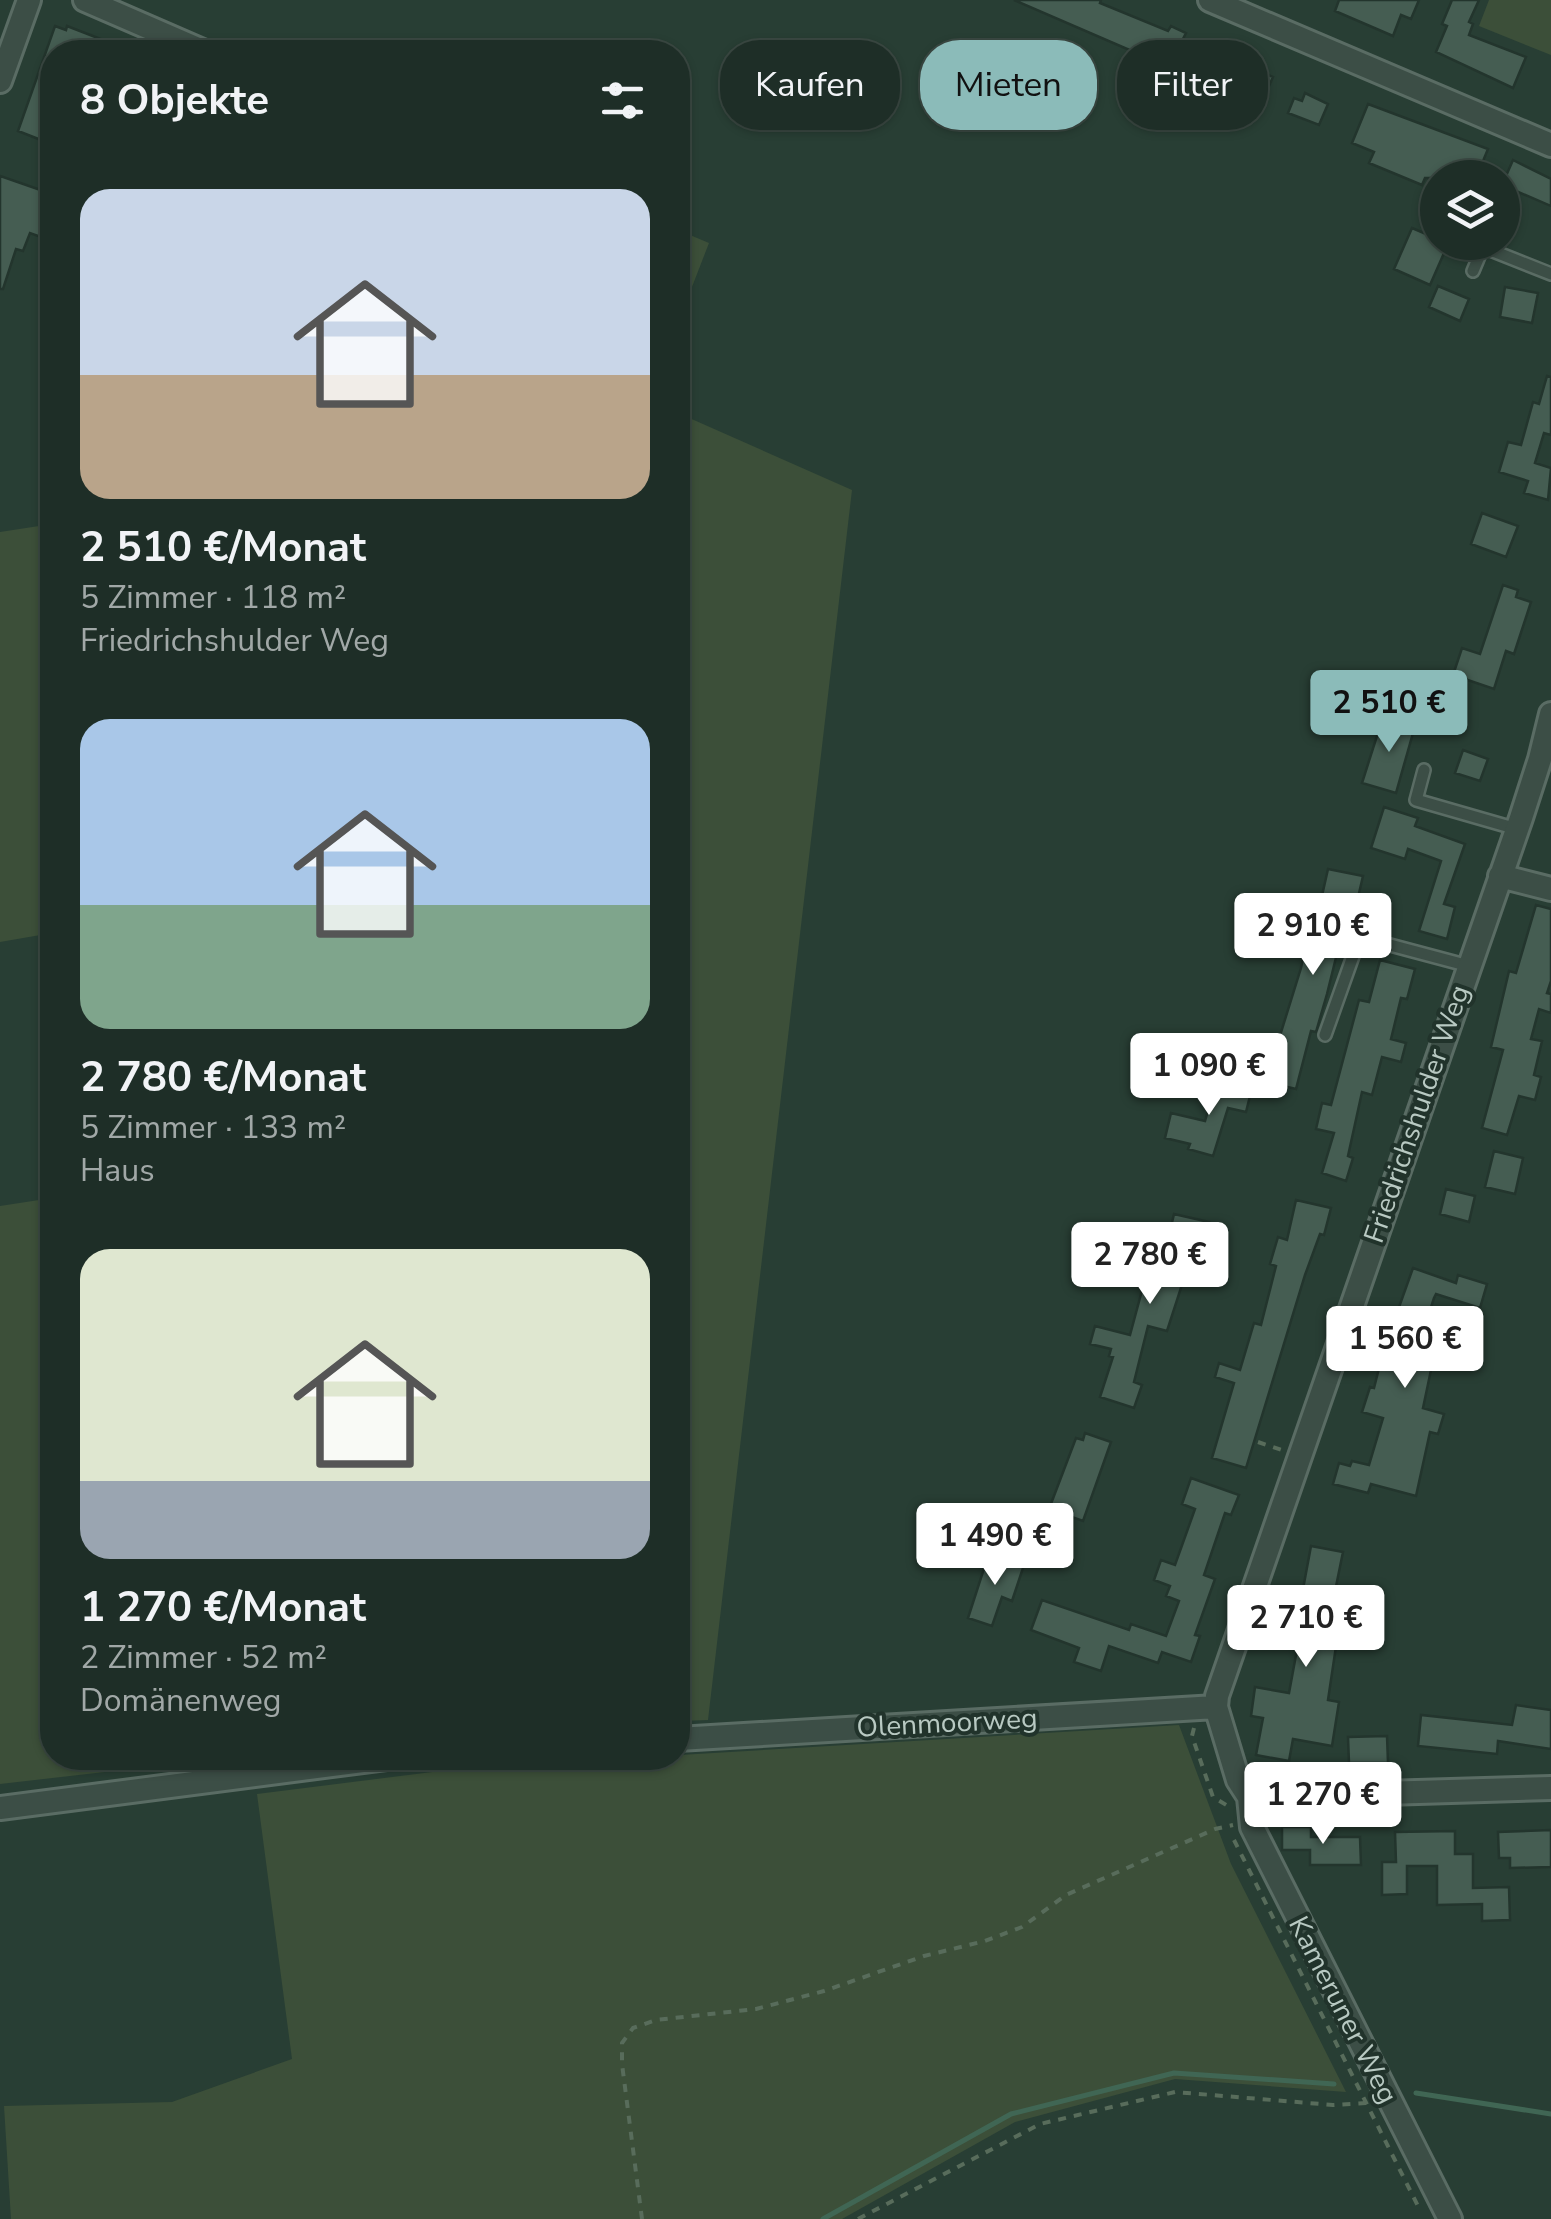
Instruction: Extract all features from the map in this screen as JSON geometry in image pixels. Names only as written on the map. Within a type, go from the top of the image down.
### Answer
[{"type":"street","points":[[0,80],[28,0]]},
{"type":"street","points":[[86,0],[178,40]]},
{"type":"street","points":[[1210,0],[1551,146]]},
{"type":"street","name":"Friedrichshulder Weg","points":[[1216,1707],[1237,1634],[1540,759],[1551,714]]},
{"type":"street","points":[[1500,876],[1551,889]]},
{"type":"street","points":[[1216,1707],[1238,1780],[1249,1797],[1551,1788]]},
{"type":"street","name":"Olenmoorweg","points":[[690,1738],[1216,1707]]},
{"type":"street","points":[[0,1808],[293,1770]]},
{"type":"street","name":"Kameruner Weg","points":[[1249,1797],[1252,1827],[1450,2219]]},
{"type":"lane","points":[[1473,271],[1483,247],[1551,274]]},
{"type":"lane","points":[[1424,770],[1416,800],[1516,829]]},
{"type":"lane","points":[[1325,1035],[1361,932],[1470,966]]},
{"type":"path","points":[[1258,1442],[1284,1451]]},
{"type":"path","points":[[1196,1721],[1192,1736],[1213,1797],[1238,1813],[1234,1843],[1425,2219]]},
{"type":"path","points":[[642,2219],[622,2064],[622,2043],[634,2028],[656,2020],[756,2009],[985,1941],[1022,1927],[1066,1895],[1215,1829],[1234,1825]]},
{"type":"path","points":[[858,2219],[1040,2124],[1175,2092],[1333,2105],[1389,2102]]},
{"type":"green space","points":[[1489,0],[1551,0],[1551,55],[1479,26]]},
{"type":"green space","points":[[690,235],[709,243],[690,292]]},
{"type":"green space","points":[[690,418],[852,490],[708,1720],[690,1721]]},
{"type":"green space","points":[[40,526],[40,935],[0,942],[0,532]]},
{"type":"green space","points":[[40,1200],[40,1770],[122,1770],[0,1784],[0,1206]]},
{"type":"green space","points":[[1179,1725],[1231,1864],[1346,2092],[1175,2079],[1015,2122],[842,2219],[11,2219],[4,2106],[172,2102],[292,2059],[257,1794],[448,1770],[690,1770],[690,1754]]},
{"type":"building","points":[[1014,0],[1101,0],[1100,3],[1168,31],[1171,26],[1186,33],[1185,40],[1117,40],[1117,45]]},
{"type":"building","points":[[1339,0],[1419,0],[1411,19],[1401,15],[1393,36],[1335,11]]},
{"type":"building","points":[[1452,0],[1479,0],[1469,22],[1473,24],[1469,35],[1526,57],[1513,88],[1436,52]]},
{"type":"building","points":[[55,26],[66,30],[67,26],[103,40],[50,40]]},
{"type":"building","points":[[40,69],[40,140],[18,131]]},
{"type":"building","points":[[1305,93],[1328,104],[1319,125],[1288,113],[1294,98],[1302,101]]},
{"type":"building","points":[[1368,104],[1488,149],[1483,160],[1420,160],[1420,184],[1369,163],[1374,152],[1352,143]]},
{"type":"building","points":[[1520,164],[1551,179],[1551,206],[1520,193]]},
{"type":"building","points":[[0,176],[40,190],[40,237],[30,233],[23,251],[16,249],[0,289]]},
{"type":"building","points":[[1412,228],[1420,231],[1420,260],[1441,260],[1430,285],[1394,269]]},
{"type":"building","points":[[1438,286],[1469,299],[1460,321],[1429,307]]},
{"type":"building","points":[[1505,287],[1538,293],[1532,323],[1500,317]]},
{"type":"building","points":[[1547,376],[1551,377],[1551,435],[1544,433],[1535,463],[1551,468],[1548,500],[1524,493],[1528,481],[1499,472],[1508,442],[1521,445],[1533,402],[1539,404]]},
{"type":"building","points":[[1482,513],[1518,526],[1506,557],[1471,544]]},
{"type":"building","points":[[1503,585],[1518,590],[1516,597],[1531,602],[1514,654],[1506,651],[1494,689],[1453,675],[1462,648],[1480,654]]},
{"type":"building","points":[[1383,717],[1415,726],[1396,793],[1362,783]]},
{"type":"building","points":[[1463,750],[1488,759],[1480,781],[1455,773]]},
{"type":"building","points":[[1384,807],[1418,818],[1415,826],[1465,844],[1444,904],[1455,907],[1447,939],[1419,931],[1441,861],[1408,849],[1405,859],[1371,848]]},
{"type":"building","points":[[1328,869],[1363,876],[1354,915],[1347,913],[1316,1032],[1311,1031],[1296,1089],[1263,1081],[1301,968],[1309,929],[1314,931]]},
{"type":"building","points":[[1536,905],[1551,909],[1551,981],[1547,993],[1551,994],[1551,1013],[1539,1009],[1531,1039],[1542,1041],[1534,1075],[1541,1077],[1535,1100],[1519,1096],[1507,1135],[1482,1128],[1503,1050],[1491,1047],[1509,971],[1516,973]]},
{"type":"building","points":[[1380,960],[1415,969],[1407,999],[1401,998],[1391,1039],[1406,1043],[1401,1062],[1382,1057],[1372,1095],[1362,1092],[1346,1181],[1322,1173],[1334,1133],[1316,1129],[1322,1103],[1331,1105],[1359,1000],[1369,1002]]},
{"type":"building","points":[[1217,1079],[1252,1088],[1246,1112],[1228,1108],[1213,1156],[1188,1149],[1190,1144],[1165,1138],[1171,1113],[1205,1121]]},
{"type":"building","points":[[1494,1151],[1523,1158],[1515,1194],[1485,1187]]},
{"type":"building","points":[[1446,1189],[1475,1196],[1469,1222],[1440,1214]]},
{"type":"building","points":[[1296,1200],[1331,1208],[1324,1235],[1320,1234],[1305,1275],[1246,1468],[1212,1458],[1234,1383],[1215,1377],[1219,1363],[1240,1370],[1254,1323],[1261,1325],[1276,1266],[1270,1264],[1278,1237],[1287,1240]]},
{"type":"building","points":[[1174,1214],[1209,1222],[1199,1262],[1190,1260],[1167,1331],[1148,1326],[1134,1382],[1142,1385],[1134,1408],[1100,1397],[1113,1357],[1109,1356],[1111,1349],[1090,1344],[1095,1326],[1130,1335],[1144,1283],[1135,1281],[1141,1256],[1163,1261]]},
{"type":"building","points":[[1413,1268],[1456,1283],[1458,1275],[1487,1284],[1480,1308],[1436,1294],[1434,1298],[1412,1366],[1431,1370],[1423,1408],[1444,1414],[1438,1434],[1430,1432],[1416,1496],[1371,1484],[1368,1493],[1333,1484],[1339,1463],[1369,1465],[1383,1418],[1362,1412],[1370,1387],[1374,1388],[1394,1309],[1398,1310]]},
{"type":"building","points":[[1085,1433],[1111,1442],[1083,1521],[1049,1509],[1076,1438],[1083,1440]]},
{"type":"building","points":[[1191,1478],[1239,1495],[1231,1515],[1225,1513],[1204,1575],[1215,1579],[1195,1635],[1200,1636],[1191,1662],[1162,1652],[1158,1663],[1109,1646],[1101,1671],[1074,1662],[1079,1648],[1031,1630],[1042,1600],[1129,1630],[1131,1624],[1166,1636],[1179,1601],[1166,1596],[1170,1586],[1154,1580],[1161,1560],[1175,1565],[1195,1509],[1182,1504]]},
{"type":"building","points":[[1311,1546],[1343,1552],[1331,1611],[1341,1613],[1328,1700],[1339,1702],[1332,1746],[1293,1739],[1289,1761],[1256,1755],[1263,1718],[1251,1716],[1255,1687],[1289,1693],[1308,1590],[1303,1589]]},
{"type":"building","points":[[989,1553],[1024,1565],[1012,1601],[1002,1597],[992,1626],[968,1618]]},
{"type":"building","points":[[1516,1705],[1551,1710],[1551,1749],[1498,1741],[1497,1754],[1418,1746],[1421,1715],[1512,1725]]},
{"type":"building","points":[[1387,1736],[1388,1763],[1349,1763],[1348,1737]]},
{"type":"building","points":[[1282,1827],[1311,1827],[1311,1837],[1360,1837],[1361,1865],[1310,1865],[1310,1850],[1282,1850]]},
{"type":"building","points":[[1551,1830],[1551,1867],[1510,1868],[1510,1858],[1499,1858],[1498,1832]]},
{"type":"building","points":[[1455,1831],[1455,1854],[1473,1854],[1473,1888],[1509,1887],[1510,1920],[1482,1921],[1482,1904],[1437,1905],[1437,1866],[1407,1866],[1407,1894],[1382,1895],[1382,1862],[1396,1862],[1395,1832]]},
{"type":"waterway","points":[[823,2219],[1011,2114],[1174,2073],[1334,2084]]},
{"type":"waterway","points":[[1416,2093],[1551,2114]]}]
